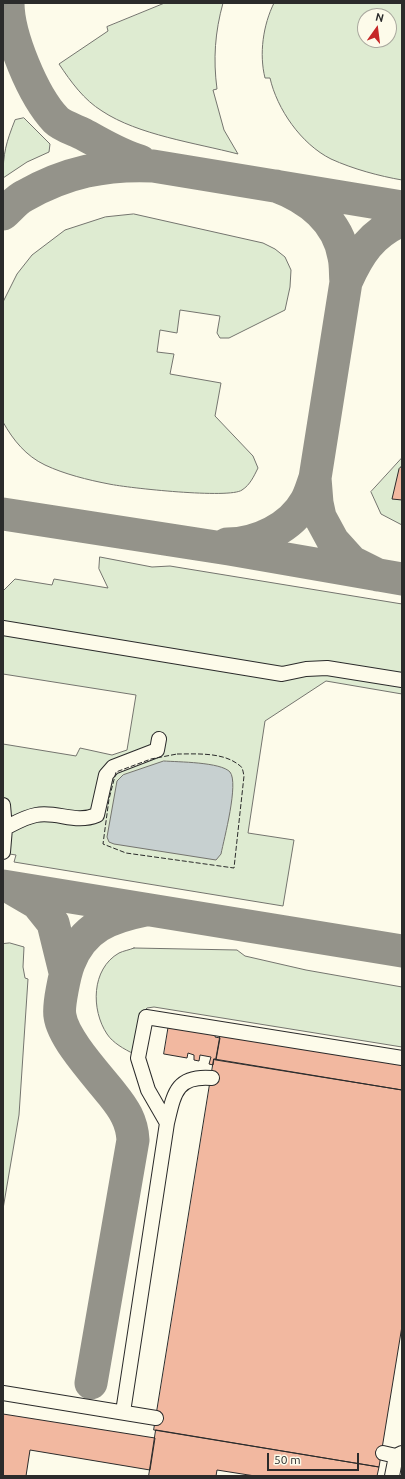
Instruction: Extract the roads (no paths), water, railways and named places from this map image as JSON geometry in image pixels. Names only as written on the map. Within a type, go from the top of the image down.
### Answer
[{"type":"lane","points":[[3,628],[282,674],[306,669],[327,668],[402,680]]},
{"type":"lane","points":[[5,828],[16,822],[37,815],[87,819],[97,815],[106,775],[113,767],[157,750],[159,739]]},
{"type":"lane","points":[[3,805],[5,828],[3,852]]},
{"type":"lane","points":[[167,1123],[148,1090],[138,1058],[146,1017],[402,1058]]},
{"type":"lane","points":[[123,1412],[167,1123],[173,1096],[180,1084],[198,1077],[212,1078]]},
{"type":"lane","points":[[6,1392],[156,1418]]},
{"type":"lane","points":[[392,1476],[394,1454]]}]
